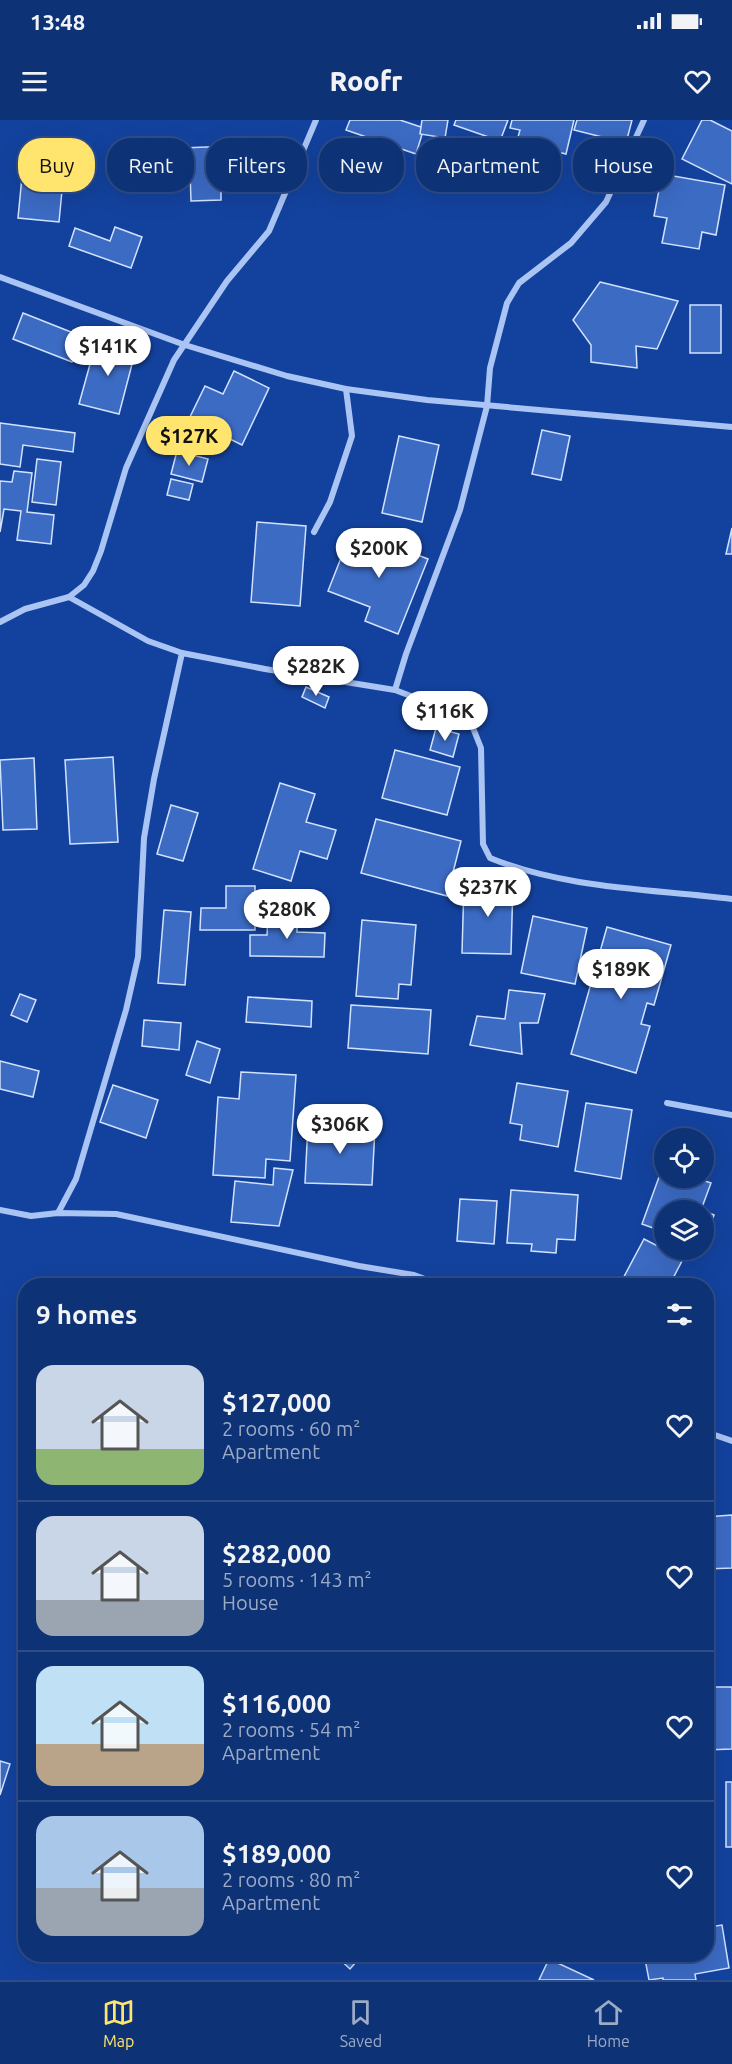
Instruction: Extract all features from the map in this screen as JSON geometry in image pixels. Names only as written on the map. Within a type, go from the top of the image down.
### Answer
[{"type":"street","points":[[0,622],[25,609],[69,597],[84,585],[93,571],[126,468],[174,360],[228,281],[269,231],[316,120]]},
{"type":"street","points":[[395,690],[406,654],[460,510],[487,406],[490,368],[507,303],[519,283],[571,243],[606,202],[644,120]]},
{"type":"street","points":[[0,277],[185,345],[287,376],[346,389],[426,400],[732,427]]},
{"type":"street","points":[[314,532],[330,502],[352,436],[346,389]]},
{"type":"street","points":[[69,597],[148,641],[182,653],[395,690],[458,714],[473,728],[481,748],[483,844],[490,858],[538,873],[597,885],[732,899]]},
{"type":"street","points":[[58,1213],[76,1179],[126,1010],[138,957],[144,838],[154,779],[182,653]]},
{"type":"street","points":[[667,1103],[732,1115]]},
{"type":"street","points":[[0,1210],[31,1216],[58,1213],[116,1214],[422,1278]]},
{"type":"street","points":[[714,1435],[732,1441]]},
{"type":"building","points":[[350,120],[400,120],[424,128],[421,138],[416,138],[416,154],[404,150],[404,138],[369,138],[346,130]]},
{"type":"building","points":[[422,120],[448,120],[445,138],[420,134]]},
{"type":"building","points":[[456,120],[508,120],[501,138],[491,138],[454,125]]},
{"type":"building","points":[[512,120],[574,120],[566,154],[561,153],[561,138],[522,138],[518,137],[520,130],[510,128]]},
{"type":"building","points":[[577,120],[632,120],[627,138],[606,138],[574,130]]},
{"type":"building","points":[[702,120],[710,120],[732,131],[732,184],[682,159]]},
{"type":"building","points":[[206,147],[206,192],[221,192],[221,200],[191,201],[191,192],[194,192],[194,148]]},
{"type":"building","points":[[674,176],[725,185],[716,235],[702,232],[699,249],[662,243],[667,218],[654,216],[659,192],[674,192]]},
{"type":"building","points":[[20,192],[62,192],[59,222],[18,218]]},
{"type":"building","points":[[115,227],[142,237],[131,268],[69,246],[75,228],[110,241]]},
{"type":"building","points":[[600,282],[678,301],[657,349],[636,346],[637,368],[591,362],[591,345],[573,320]]},
{"type":"building","points":[[690,305],[721,305],[721,353],[690,353]]},
{"type":"building","points":[[23,313],[81,336],[72,362],[13,339]]},
{"type":"building","points":[[97,339],[136,349],[119,414],[79,404]]},
{"type":"building","points":[[234,371],[269,388],[242,445],[189,419],[205,386],[223,394]]},
{"type":"building","points":[[0,423],[75,433],[73,452],[23,445],[20,467],[0,464]]},
{"type":"building","points":[[542,430],[570,436],[561,480],[532,474]]},
{"type":"building","points":[[399,436],[439,445],[422,522],[382,513]]},
{"type":"building","points":[[177,451],[208,459],[202,482],[171,474]]},
{"type":"building","points":[[37,459],[61,462],[56,505],[32,502]]},
{"type":"building","points":[[14,471],[32,473],[27,512],[54,515],[51,544],[17,540],[21,511],[4,509],[0,532],[0,481],[12,482]]},
{"type":"building","points":[[171,479],[193,484],[189,500],[167,495]]},
{"type":"building","points":[[257,522],[306,526],[300,606],[251,602]]},
{"type":"building","points":[[732,528],[732,554],[726,554]]},
{"type":"building","points":[[352,530],[428,559],[398,634],[365,621],[370,607],[328,591]]},
{"type":"building","points":[[306,687],[329,697],[325,708],[302,697]]},
{"type":"building","points":[[436,728],[459,734],[453,757],[430,750]]},
{"type":"building","points":[[395,750],[460,767],[447,815],[382,798]]},
{"type":"building","points":[[113,757],[118,842],[70,844],[65,760]]},
{"type":"building","points":[[34,758],[37,829],[3,830],[0,760]]},
{"type":"building","points":[[280,783],[315,794],[306,822],[336,830],[327,859],[300,851],[291,881],[253,869]]},
{"type":"building","points":[[171,805],[198,813],[183,861],[157,854]]},
{"type":"building","points":[[376,819],[461,841],[447,896],[361,873]]},
{"type":"building","points":[[464,882],[513,883],[511,954],[462,953]]},
{"type":"building","points":[[226,886],[255,886],[255,930],[200,930],[201,908],[226,908]]},
{"type":"building","points":[[164,910],[191,912],[185,985],[158,983]]},
{"type":"building","points":[[268,914],[297,915],[297,932],[325,933],[324,957],[250,956],[250,935],[267,935]]},
{"type":"building","points":[[533,916],[587,928],[575,984],[521,973]]},
{"type":"building","points":[[362,920],[416,925],[411,985],[399,984],[398,999],[356,996]]},
{"type":"building","points":[[607,927],[671,945],[654,1005],[647,1003],[641,1024],[650,1026],[636,1073],[571,1054]]},
{"type":"building","points":[[509,990],[545,994],[538,1023],[520,1023],[522,1054],[470,1045],[477,1016],[505,1019]]},
{"type":"building","points":[[20,994],[36,1000],[27,1022],[11,1015]]},
{"type":"building","points":[[248,997],[312,1001],[311,1027],[246,1022]]},
{"type":"building","points":[[351,1005],[431,1010],[428,1054],[348,1048]]},
{"type":"building","points":[[144,1020],[181,1023],[179,1050],[142,1046]]},
{"type":"building","points":[[197,1041],[220,1049],[210,1083],[186,1075]]},
{"type":"building","points":[[0,1061],[39,1071],[33,1097],[0,1089]]},
{"type":"building","points":[[241,1072],[296,1075],[290,1161],[266,1159],[265,1178],[213,1175],[218,1097],[239,1099]]},
{"type":"building","points":[[517,1083],[568,1091],[558,1147],[520,1140],[522,1125],[510,1123]]},
{"type":"building","points":[[113,1085],[158,1100],[146,1138],[100,1122]]},
{"type":"building","points":[[586,1103],[632,1110],[621,1179],[575,1171]]},
{"type":"building","points":[[308,1124],[375,1128],[372,1185],[305,1183]]},
{"type":"building","points":[[274,1168],[293,1170],[279,1226],[231,1222],[235,1181],[273,1185]]},
{"type":"building","points":[[655,1188],[709,1188],[705,1200],[654,1200],[654,1228],[642,1224]]},
{"type":"building","points":[[511,1190],[578,1195],[575,1240],[557,1239],[556,1253],[531,1251],[532,1244],[507,1243]]},
{"type":"building","points":[[460,1199],[497,1201],[494,1244],[457,1241]]},
{"type":"building","points":[[644,1239],[654,1244],[654,1260],[682,1260],[673,1278],[623,1278]]},
{"type":"building","points":[[732,1515],[732,1568],[714,1569],[714,1516]]},
{"type":"building","points":[[714,1687],[732,1687],[732,1749],[714,1750]]},
{"type":"building","points":[[0,1761],[10,1764],[0,1795]]},
{"type":"building","points":[[726,1782],[732,1782],[732,1847],[726,1847]]},
{"type":"building","points":[[722,1925],[729,1968],[695,1974],[696,1980],[663,1980],[663,1978],[649,1980],[646,1962],[714,1962],[714,1926]]},
{"type":"building","points":[[343,1962],[356,1962],[350,1969]]},
{"type":"building","points":[[548,1962],[555,1962],[594,1980],[539,1980]]}]
